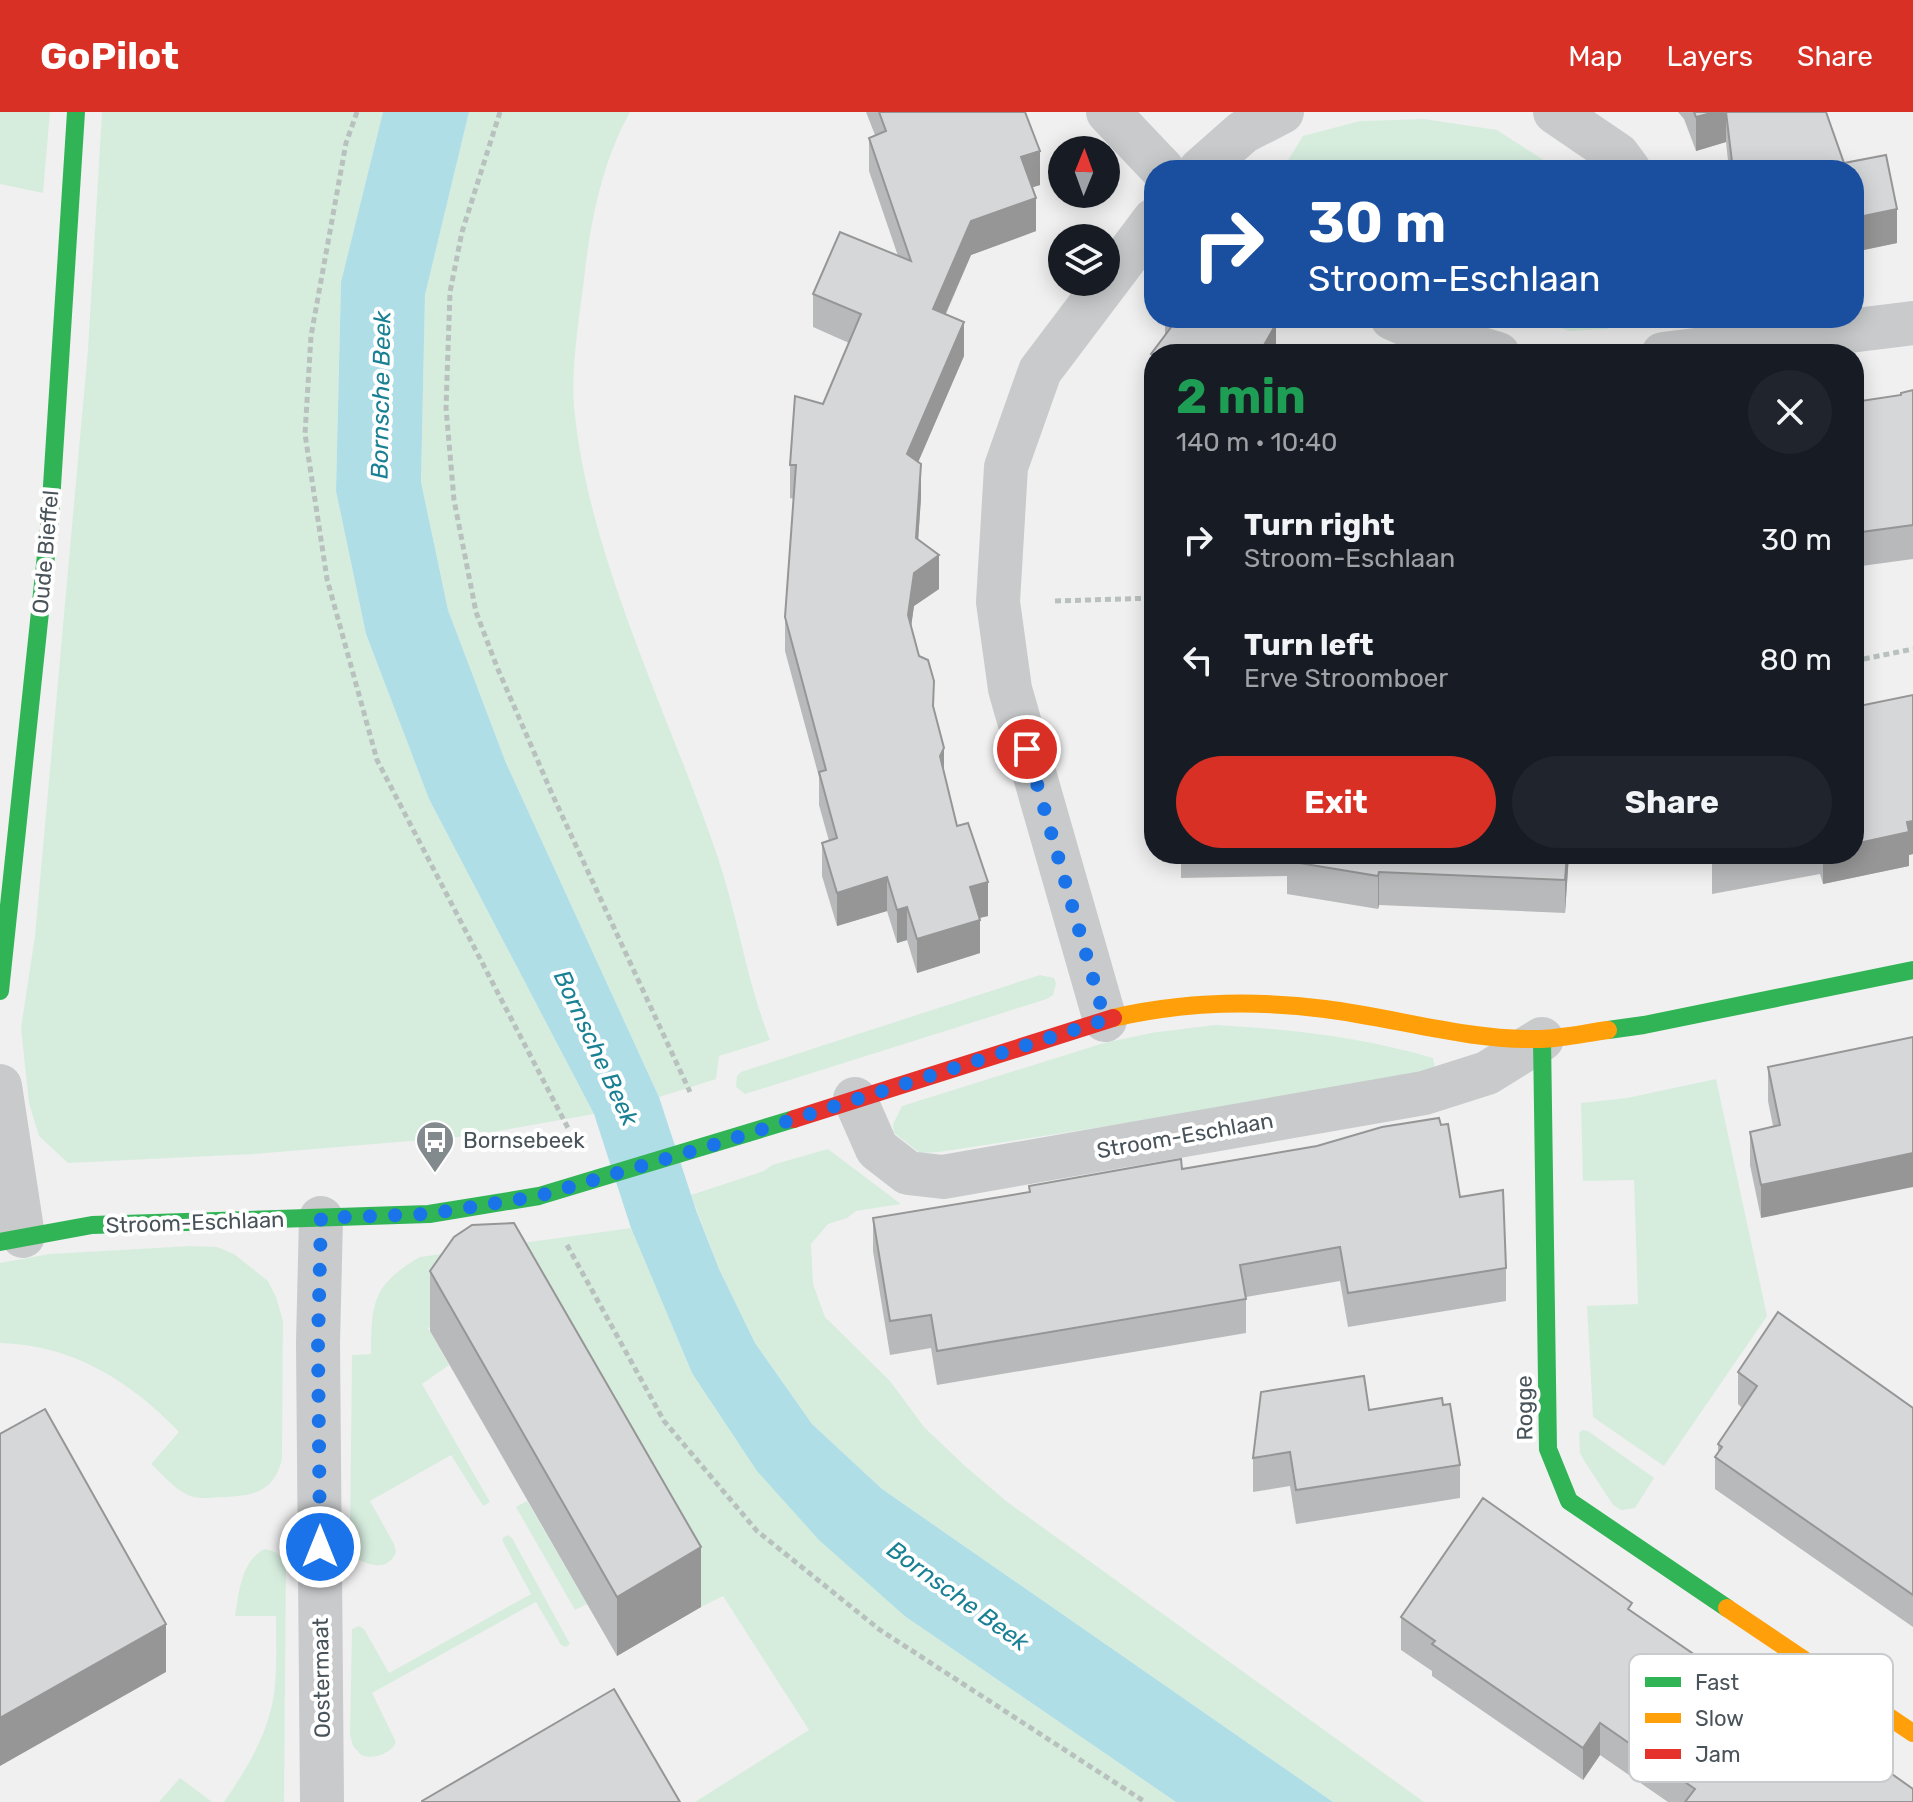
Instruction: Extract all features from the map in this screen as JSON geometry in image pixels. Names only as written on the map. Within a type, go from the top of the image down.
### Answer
[{"type":"street","name":"Oude Bieffel","points":[[0,991],[50,517],[76,112]]},
{"type":"street","points":[[1108,112],[1154,160]]},
{"type":"street","points":[[1211,160],[1243,132],[1282,112]]},
{"type":"street","points":[[1555,112],[1622,160]]},
{"type":"street","points":[[1105,1020],[1010,689],[998,602],[1006,467],[1040,371],[1144,233]]},
{"type":"street","points":[[1864,325],[1913,323]]},
{"type":"street","points":[[1415,328],[1466,344]]},
{"type":"street","points":[[1681,344],[1701,333],[1807,328]]},
{"type":"street","name":"Stroom-Eschlaan","points":[[12,1239],[92,1225],[429,1214],[539,1196],[713,1145],[1105,1020],[1156,1008],[1217,1003],[1324,1009],[1470,1035],[1542,1039],[1644,1025],[1913,970]]},
{"type":"street","name":"Stroom-Eschlaan","points":[[855,1099],[877,1149],[908,1173],[943,1177],[1424,1093],[1487,1073],[1542,1039]]},
{"type":"street","name":"Rogge","points":[[1542,1039],[1548,1449],[1569,1501],[1796,1654]]},
{"type":"street","points":[[0,1086],[12,1239]]},
{"type":"street","name":"Oostermaat","points":[[321,1218],[318,1343],[322,1802]]},
{"type":"street","name":"Rogge","points":[[1893,1720],[1913,1733]]},
{"type":"path","points":[[357,112],[346,143],[311,336],[305,434],[327,579],[377,760],[596,1181]]},
{"type":"path","points":[[500,112],[462,232],[450,292],[447,340],[446,408],[454,500],[476,612],[553,796],[713,1145]]},
{"type":"path","points":[[998,602],[1144,598]]},
{"type":"path","points":[[1864,659],[1913,649]]},
{"type":"path","points":[[539,1196],[664,1421],[757,1531],[880,1630],[1145,1802]]},
{"type":"green space","points":[[0,112],[50,112],[43,193],[0,184]]},
{"type":"green space","points":[[102,112],[383,112],[341,282],[336,491],[366,634],[429,799],[594,1114],[470,1136],[253,1154],[68,1163],[39,1136],[29,1103],[21,1028],[35,936],[88,349]]},
{"type":"green space","points":[[469,112],[630,112],[605,172],[587,258],[574,376],[574,406],[582,463],[612,576],[717,855],[770,1040],[719,1056],[716,1079],[659,1097],[506,763],[448,610],[421,482],[425,295]]},
{"type":"green space","points":[[1424,119],[1497,130],[1543,160],[1288,160],[1303,136],[1360,121]]},
{"type":"green space","points":[[1560,328],[1609,328],[1608,329],[1569,331]]},
{"type":"green space","points":[[1040,975],[1054,978],[1056,984],[1053,995],[1047,999],[745,1094],[736,1087],[737,1076],[741,1072]]},
{"type":"green space","points":[[1215,1025],[1325,1035],[1406,1051],[1433,1058],[1438,1082],[1141,1121],[939,1152],[920,1153],[894,1133],[893,1124],[902,1106],[1104,1043]]},
{"type":"green space","points":[[1716,1079],[1767,1316],[1664,1466],[1593,1417],[1587,1306],[1638,1304],[1634,1180],[1583,1181],[1581,1103],[1627,1098]]},
{"type":"green space","points":[[828,1149],[901,1204],[856,1211],[847,1218],[828,1224],[811,1244],[813,1284],[825,1317],[890,1381],[924,1427],[1006,1501],[1424,1802],[1333,1802],[882,1489],[812,1424],[755,1343],[719,1269],[691,1195],[764,1171],[772,1165]]},
{"type":"green space","points":[[631,1228],[692,1373],[906,1617],[1176,1802],[695,1802],[809,1730],[723,1596],[701,1607],[451,1315],[428,1328],[449,1365],[422,1384],[490,1502],[483,1506],[451,1455],[370,1501],[396,1552],[385,1564],[359,1560],[350,1535],[352,1355],[371,1354],[374,1308],[384,1286],[420,1257]]},
{"type":"green space","points":[[217,1247],[234,1254],[268,1281],[283,1321],[282,1459],[267,1486],[252,1494],[202,1498],[184,1493],[151,1464],[179,1432],[141,1397],[98,1369],[76,1359],[27,1345],[0,1343],[0,1263],[50,1254]]},
{"type":"green space","points":[[1588,1431],[1654,1478],[1635,1508],[1621,1510],[1613,1505],[1580,1453],[1579,1433]]},
{"type":"green space","points":[[527,1501],[587,1604],[575,1610],[516,1507]]},
{"type":"green space","points":[[507,1535],[512,1538],[570,1644],[566,1647],[561,1645],[536,1602],[372,1693],[396,1742],[381,1755],[361,1755],[353,1746],[350,1735],[352,1629],[359,1626],[364,1629],[389,1673],[531,1594],[504,1544],[502,1539]]},
{"type":"green space","points":[[265,1549],[278,1554],[286,1565],[284,1802],[224,1802],[257,1746],[273,1700],[276,1616],[235,1616],[246,1569]]},
{"type":"green space","points":[[180,1778],[212,1802],[159,1802]]},
{"type":"water","name":"Bornsche Beek","points":[[383,112],[469,112],[425,295],[421,482],[448,610],[506,763],[659,1097],[719,1269],[755,1343],[812,1424],[882,1489],[1333,1802],[1176,1802],[906,1617],[819,1540],[757,1471],[692,1373],[631,1228],[594,1114],[429,799],[366,634],[336,491],[341,282]]},
{"type":"building","points":[[879,112],[1025,112],[1040,151],[1021,157],[1036,198],[971,221],[933,309],[964,322],[907,454],[921,464],[916,538],[939,555],[914,573],[908,615],[919,656],[928,660],[934,681],[933,706],[944,748],[940,756],[957,826],[968,823],[988,882],[970,887],[980,920],[917,939],[907,907],[897,910],[887,877],[837,893],[822,843],[837,838],[819,772],[826,770],[785,617],[796,465],[790,465],[795,396],[823,404],[861,314],[813,294],[840,232],[911,261],[869,138],[886,131]]},
{"type":"building","points":[[1694,112],[1715,112],[1696,117]]},
{"type":"building","points":[[1726,112],[1826,112],[1843,160],[1732,160]]},
{"type":"building","points":[[1886,155],[1897,209],[1864,216],[1864,160],[1860,160]]},
{"type":"building","points":[[1170,328],[1274,328],[1265,344],[1158,344]]},
{"type":"building","points":[[1913,390],[1913,525],[1864,532],[1864,401]]},
{"type":"building","points":[[1913,695],[1913,821],[1907,822],[1909,832],[1864,842],[1864,705]]},
{"type":"building","points":[[1305,864],[1566,864],[1565,880],[1379,872],[1378,876]]},
{"type":"building","points":[[1913,1037],[1913,1153],[1761,1185],[1750,1132],[1780,1125],[1768,1067]]},
{"type":"building","points":[[1439,1118],[1441,1125],[1448,1124],[1460,1197],[1503,1190],[1506,1268],[1348,1293],[1340,1247],[1240,1265],[1246,1299],[937,1351],[931,1315],[890,1321],[873,1218],[1030,1192],[1029,1186],[1181,1159],[1182,1169],[1317,1146],[1382,1127]]},
{"type":"building","points":[[514,1223],[701,1547],[617,1597],[430,1271],[454,1237],[472,1225]]},
{"type":"building","points":[[1778,1312],[1913,1408],[1913,1595],[1715,1457],[1722,1447],[1718,1444],[1757,1386],[1738,1372]]},
{"type":"building","points":[[1364,1376],[1369,1410],[1442,1398],[1443,1405],[1450,1404],[1460,1465],[1296,1490],[1290,1452],[1253,1458],[1261,1392]]},
{"type":"building","points":[[45,1409],[166,1624],[0,1718],[0,1434]]},
{"type":"building","points":[[1483,1498],[1632,1603],[1628,1609],[1694,1654],[1629,1654],[1629,1743],[1600,1723],[1583,1748],[1432,1644],[1435,1641],[1401,1617]]},
{"type":"building","points":[[614,1689],[680,1802],[422,1802],[422,1801]]},
{"type":"building","points":[[1893,1775],[1913,1789],[1913,1802],[1685,1802],[1695,1789],[1685,1782],[1893,1782]]},
{"type":"traffic: fast","points":[[0,991],[50,517],[76,112]]},
{"type":"traffic: fast","points":[[1608,1030],[1913,970]]},
{"type":"traffic: fast","points":[[1542,1039],[1548,1449],[1569,1501],[1727,1608]]},
{"type":"traffic: fast","points":[[0,1242],[92,1225],[429,1214],[539,1196],[794,1119]]},
{"type":"traffic: slow","points":[[1113,1018],[1192,1006],[1272,1004],[1325,1009],[1460,1033],[1514,1039],[1608,1030]]},
{"type":"traffic: slow","points":[[1727,1608],[1795,1654]]},
{"type":"traffic: slow","points":[[1893,1720],[1913,1733]]},
{"type":"traffic: jam","points":[[794,1119],[1113,1018]]},
{"type":"place","name":"Bornsebeek","points":[[435,1174]]},
{"type":"route","points":[[320,1547],[318,1343],[321,1218],[429,1214],[539,1196],[713,1145],[1105,1020],[1027,749]]}]
